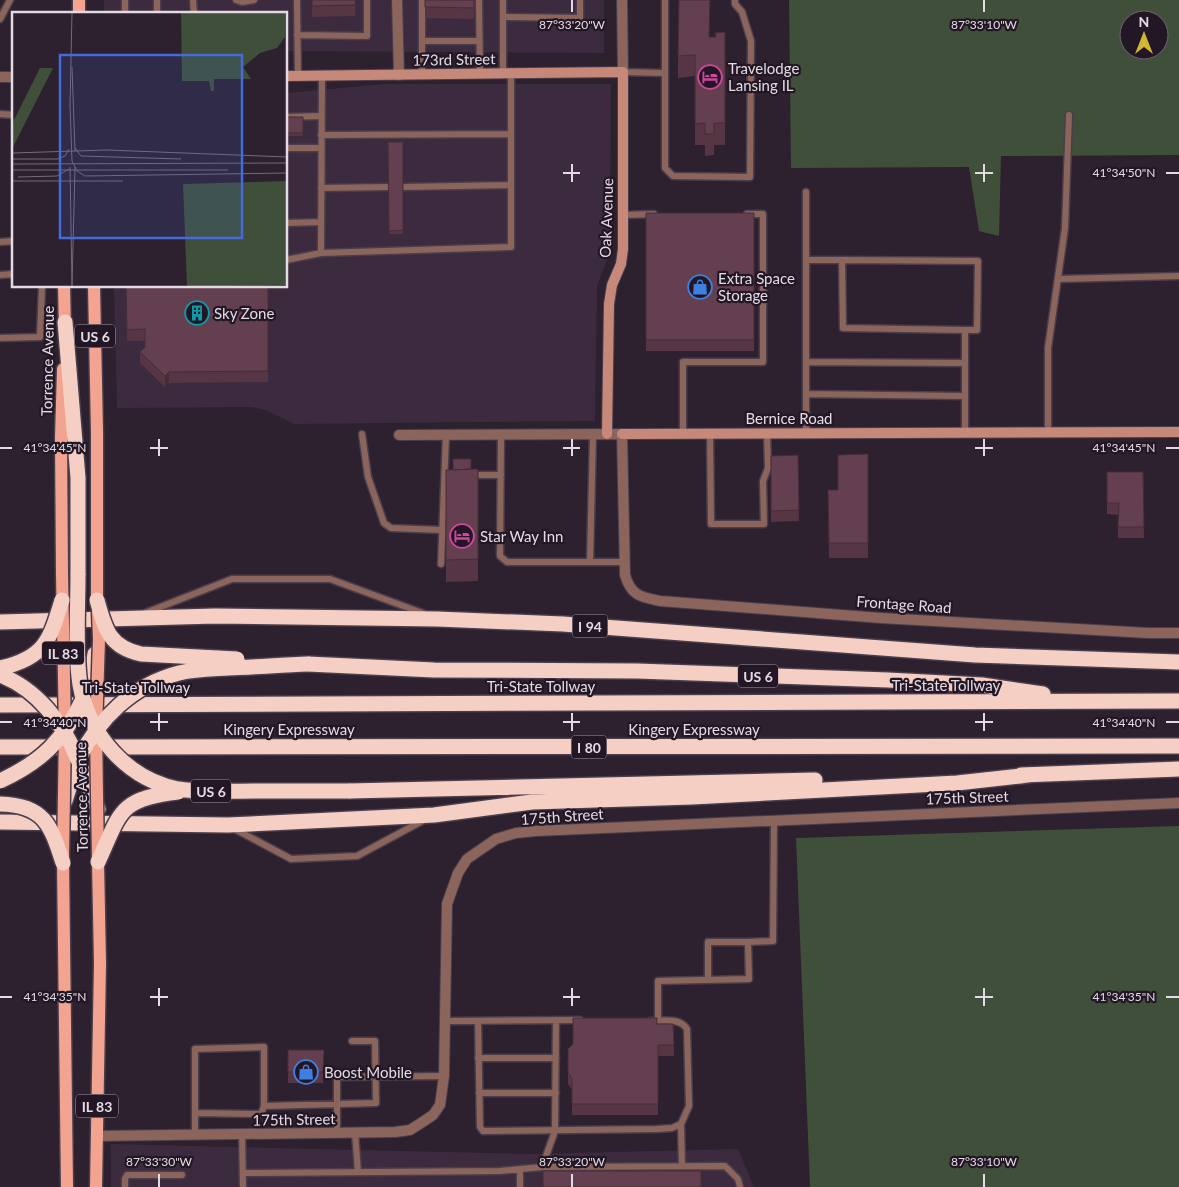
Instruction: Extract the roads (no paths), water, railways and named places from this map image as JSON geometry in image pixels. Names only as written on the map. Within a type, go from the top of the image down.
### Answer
[{"type":"highway","name":"US 6","points":[[65,322],[78,478],[78,667],[84,699],[96,730],[113,752],[134,771],[163,785],[189,791],[349,791],[1030,775],[1179,769]]},
{"type":"highway","points":[[0,668],[27,659],[46,644],[54,628],[62,600]]},
{"type":"highway","name":"US 6","points":[[97,600],[105,625],[112,638],[122,648],[141,654],[434,670],[636,671],[973,684],[1081,701]]},
{"type":"highway","name":"I 94","points":[[0,622],[134,617],[306,616],[437,618],[573,625],[975,655],[1179,662]]},
{"type":"highway","points":[[0,782],[25,769],[39,759],[51,749],[65,732],[84,699],[99,639]]},
{"type":"highway","points":[[63,808],[78,760],[96,730],[105,719],[130,697],[163,679],[194,670],[308,664]]},
{"type":"highway","points":[[0,675],[15,681],[32,694],[65,732],[98,809]]},
{"type":"highway","points":[[1081,701],[1179,701]]},
{"type":"highway","name":"Tri-State Tollway","points":[[0,705],[973,703],[1081,701]]},
{"type":"highway","name":"Kingery Expressway","points":[[0,747],[1179,746]]},
{"type":"highway","points":[[0,822],[228,825],[434,815],[532,802],[957,783],[1030,775]]},
{"type":"highway","points":[[98,862],[118,819],[129,805],[146,797],[189,791]]},
{"type":"highway","points":[[0,804],[19,806],[30,810],[44,820],[54,836],[63,863]]},
{"type":"main road","name":"Torrence Avenue","points":[[64,288],[65,322],[61,437],[65,732],[63,863],[67,1187]]},
{"type":"main road","name":"Torrence Avenue","points":[[94,288],[99,639],[96,730],[100,963],[96,1187]]},
{"type":"street","points":[[397,0],[399,75]]},
{"type":"street","name":"Oak Avenue","points":[[607,434],[609,304],[612,285],[621,264],[623,249],[622,0]]},
{"type":"street","name":"173rd Street","points":[[288,76],[623,72]]},
{"type":"street","name":"Bernice Road","points":[[399,435],[1179,432]]},
{"type":"street","points":[[622,434],[623,562]]},
{"type":"street","name":"Frontage Road","points":[[623,562],[625,575],[630,588],[635,594],[660,601],[891,618],[1148,633],[1179,633]]},
{"type":"street","name":"175th Street","points":[[97,1136],[395,1132],[410,1130],[433,1115],[440,1105],[444,1076],[447,904],[458,873],[467,859],[496,839],[516,833],[536,831],[1179,803]]},
{"type":"lane","points":[[0,19],[10,0]]},
{"type":"lane","points":[[236,0],[242,2],[254,0]]},
{"type":"lane","points":[[297,0],[298,76]]},
{"type":"lane","points":[[297,36],[367,36],[366,0]]},
{"type":"lane","points":[[422,0],[422,75]]},
{"type":"lane","points":[[479,0],[480,74]]},
{"type":"lane","points":[[288,260],[321,253],[511,247],[511,134],[503,0]]},
{"type":"lane","points":[[503,17],[580,18],[580,0]]},
{"type":"lane","points":[[665,0],[666,168],[673,176],[750,177],[750,41],[742,12],[735,4],[735,0]]},
{"type":"lane","points":[[422,41],[480,41]]},
{"type":"lane","points":[[623,72],[666,73]]},
{"type":"lane","points":[[321,253],[322,75]]},
{"type":"lane","points":[[1048,433],[1048,348],[1065,228],[1069,115]]},
{"type":"lane","points":[[290,119],[321,116]]},
{"type":"lane","points":[[321,135],[511,134]]},
{"type":"lane","points":[[292,140],[289,148],[321,148]]},
{"type":"lane","points":[[403,187],[511,185]]},
{"type":"lane","points":[[321,188],[388,187]]},
{"type":"lane","points":[[806,192],[806,434]]},
{"type":"lane","points":[[623,215],[666,214]]},
{"type":"lane","points":[[683,434],[682,362],[764,362],[763,214],[744,214]]},
{"type":"lane","points":[[288,222],[320,222]]},
{"type":"lane","points":[[806,260],[842,260],[978,261],[977,330],[843,328],[842,260]]},
{"type":"lane","points":[[1058,280],[1179,276]]},
{"type":"lane","points":[[0,338],[40,337],[42,288]]},
{"type":"lane","points":[[965,330],[965,433]]},
{"type":"lane","points":[[806,362],[965,363]]},
{"type":"lane","points":[[806,394],[965,396]]},
{"type":"lane","points":[[362,434],[368,477],[384,523],[391,528],[442,530]]},
{"type":"lane","points":[[501,434],[500,556],[507,562],[623,562]]},
{"type":"lane","points":[[590,562],[593,434]]},
{"type":"lane","points":[[710,434],[711,524],[764,524],[764,480],[768,468],[767,434]]},
{"type":"lane","points":[[440,564],[446,435]]},
{"type":"lane","points":[[444,475],[452,475]]},
{"type":"lane","points":[[473,475],[500,475]]},
{"type":"lane","points":[[134,617],[232,579],[330,579],[437,618]]},
{"type":"lane","points":[[228,825],[291,859],[300,859],[357,856],[434,815]]},
{"type":"lane","points":[[708,980],[708,942],[773,942],[774,821]]},
{"type":"lane","points":[[658,1021],[658,981],[749,979],[748,942]]},
{"type":"lane","points":[[542,1167],[555,1131],[556,1020]]},
{"type":"lane","points":[[444,1021],[584,1020]]},
{"type":"lane","points":[[640,1021],[679,1021],[687,1029],[689,1106],[681,1124],[682,1166]]},
{"type":"lane","points":[[478,1022],[480,1126],[483,1132],[657,1130],[672,1128],[681,1124]]},
{"type":"lane","points":[[264,1106],[376,1103],[375,1041],[352,1041]]},
{"type":"lane","points":[[195,1114],[261,1114],[264,1106],[264,1047],[195,1049],[195,1114],[195,1135]]},
{"type":"lane","points":[[478,1058],[556,1058]]},
{"type":"lane","points":[[337,1133],[337,1077],[444,1076]]},
{"type":"lane","points":[[479,1093],[556,1093]]},
{"type":"lane","points":[[355,1133],[358,1172]]},
{"type":"lane","points":[[242,1134],[243,1187]]},
{"type":"lane","points":[[243,1173],[500,1171],[542,1167],[725,1166],[738,1179],[740,1187]]},
{"type":"lane","points":[[520,1169],[520,1187]]},
{"type":"lane","points":[[125,1187],[127,1175],[182,1175]]},
{"type":"place","name":"Travelodge Lansing IL","points":[[710,77]]},
{"type":"place","name":"Extra Space Storage","points":[[700,287]]},
{"type":"place","name":"Sky Zone","points":[[197,313]]},
{"type":"place","name":"Star Way Inn","points":[[462,536]]},
{"type":"place","name":"Boost Mobile","points":[[306,1072]]}]
